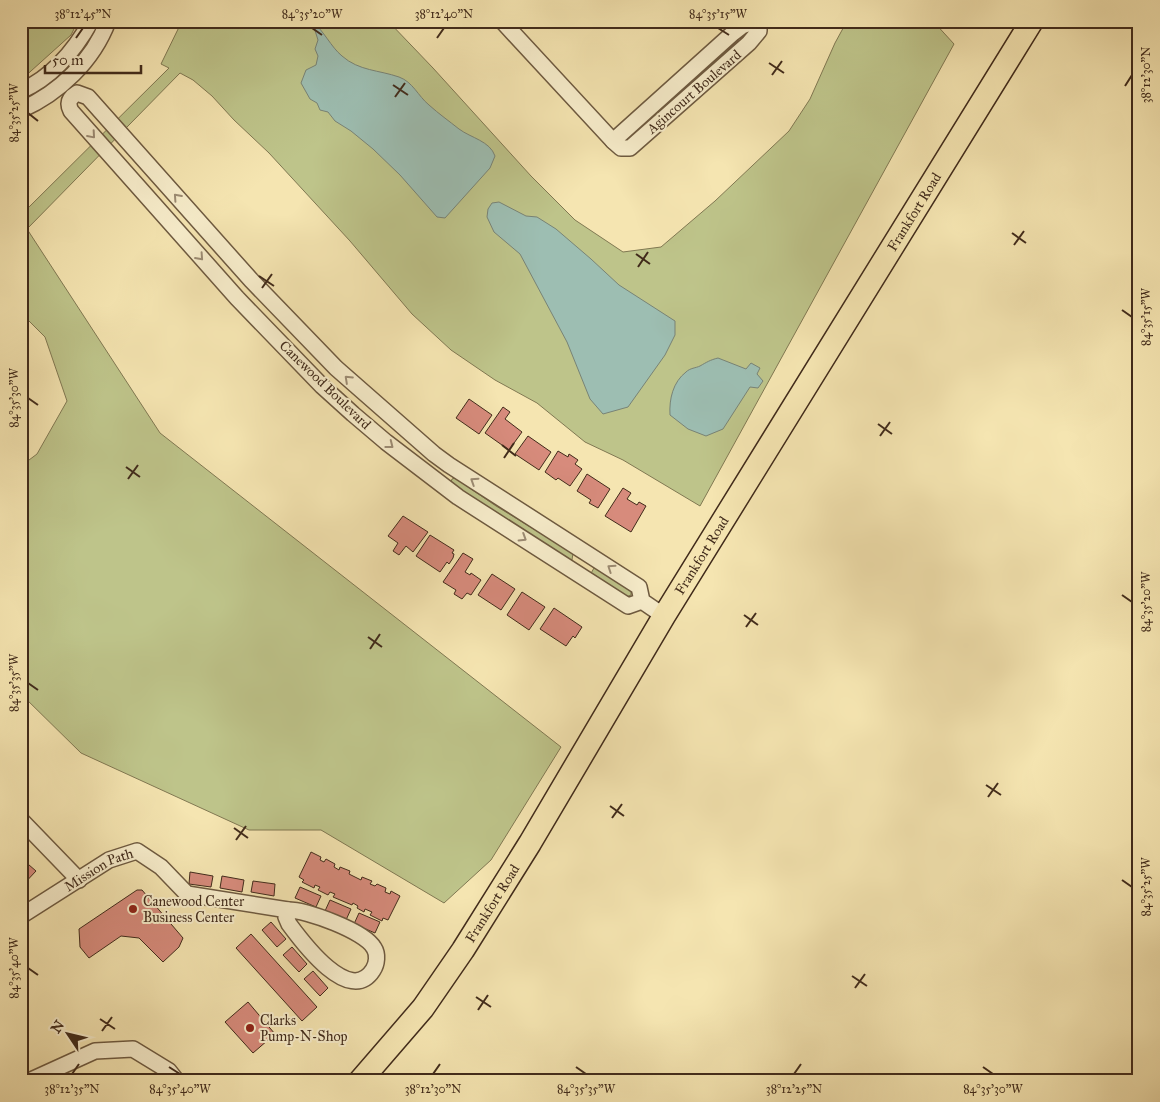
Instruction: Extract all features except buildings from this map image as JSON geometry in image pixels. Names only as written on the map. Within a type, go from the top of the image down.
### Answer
[{"type":"main road","name":"Frankfort Road","points":[[360,1081],[423,1008],[463,950],[530,843],[664,616],[1032,21]]},
{"type":"street","points":[[21,91],[50,72],[71,52],[91,21]]},
{"type":"street","points":[[21,110],[36,104],[62,85],[85,62],[108,21]]},
{"type":"street","points":[[502,21],[613,141]]},
{"type":"street","name":"Agincourt Boulevard","points":[[754,23],[759,28],[759,31],[749,43],[630,148],[621,148],[613,141],[742,26],[754,23]]},
{"type":"street","name":"Canewood Boulevard","points":[[50,72],[72,96]]},
{"type":"street","name":"Canewood Boulevard","points":[[642,602],[628,606],[458,497],[386,442],[322,386],[237,298],[71,111],[69,101],[72,96],[77,93],[88,97],[258,286],[336,368],[370,399],[434,454],[639,587],[642,602],[664,616]]},
{"type":"street","points":[[125,173],[142,158]]},
{"type":"street","points":[[21,820],[79,880]]},
{"type":"street","name":"Mission Path","points":[[21,916],[109,860],[137,851],[161,867],[187,894],[306,912],[360,934],[374,948],[377,956],[375,967],[370,974],[355,981],[346,980],[329,970],[289,924],[286,917],[288,910]]},
{"type":"street","points":[[29,1081],[95,1051],[133,1049],[169,1071],[177,1081]]},
{"type":"green space","points":[[21,21],[78,21],[71,35],[21,80]]},
{"type":"green space","points":[[182,21],[388,21],[531,176],[575,220],[623,252],[661,247],[715,201],[789,131],[810,99],[847,21],[933,21],[954,44],[700,506],[623,460],[585,442],[537,403],[495,380],[451,350],[412,314],[350,241],[269,153],[212,96],[193,80],[180,73],[27,229],[160,433],[561,747],[491,860],[444,903],[321,830],[249,830],[81,753],[21,694],[21,466],[37,454],[67,401],[45,337],[21,313],[21,211],[25,211],[169,68],[161,64]]},
{"type":"green space","points":[[455,478],[496,506],[573,553],[572,560],[568,561],[486,510],[451,482]]},
{"type":"green space","points":[[594,568],[597,568],[631,590],[631,595],[626,597],[590,575]]},
{"type":"water","points":[[312,21],[338,52],[349,61],[355,65],[404,79],[436,111],[459,129],[485,143],[493,151],[495,156],[490,168],[445,218],[437,217],[400,175],[373,149],[335,121],[328,112],[320,110],[317,103],[310,99],[301,83],[306,70],[316,65],[318,56],[315,49],[318,40]]},
{"type":"water","points":[[499,202],[526,216],[537,217],[556,229],[619,285],[675,321],[675,335],[665,355],[628,407],[603,414],[590,399],[567,342],[520,254],[494,232],[487,217],[488,209],[492,203]]},
{"type":"water","points":[[718,358],[746,369],[751,363],[760,368],[757,374],[763,381],[758,388],[750,387],[723,429],[706,436],[688,429],[670,415],[670,403],[675,386],[682,376],[689,370]]},
{"type":"place","name":"Canewood Center Business Center","points":[[133,909]]},
{"type":"place","name":"Clarks Pump-N-Shop","points":[[250,1028]]}]
